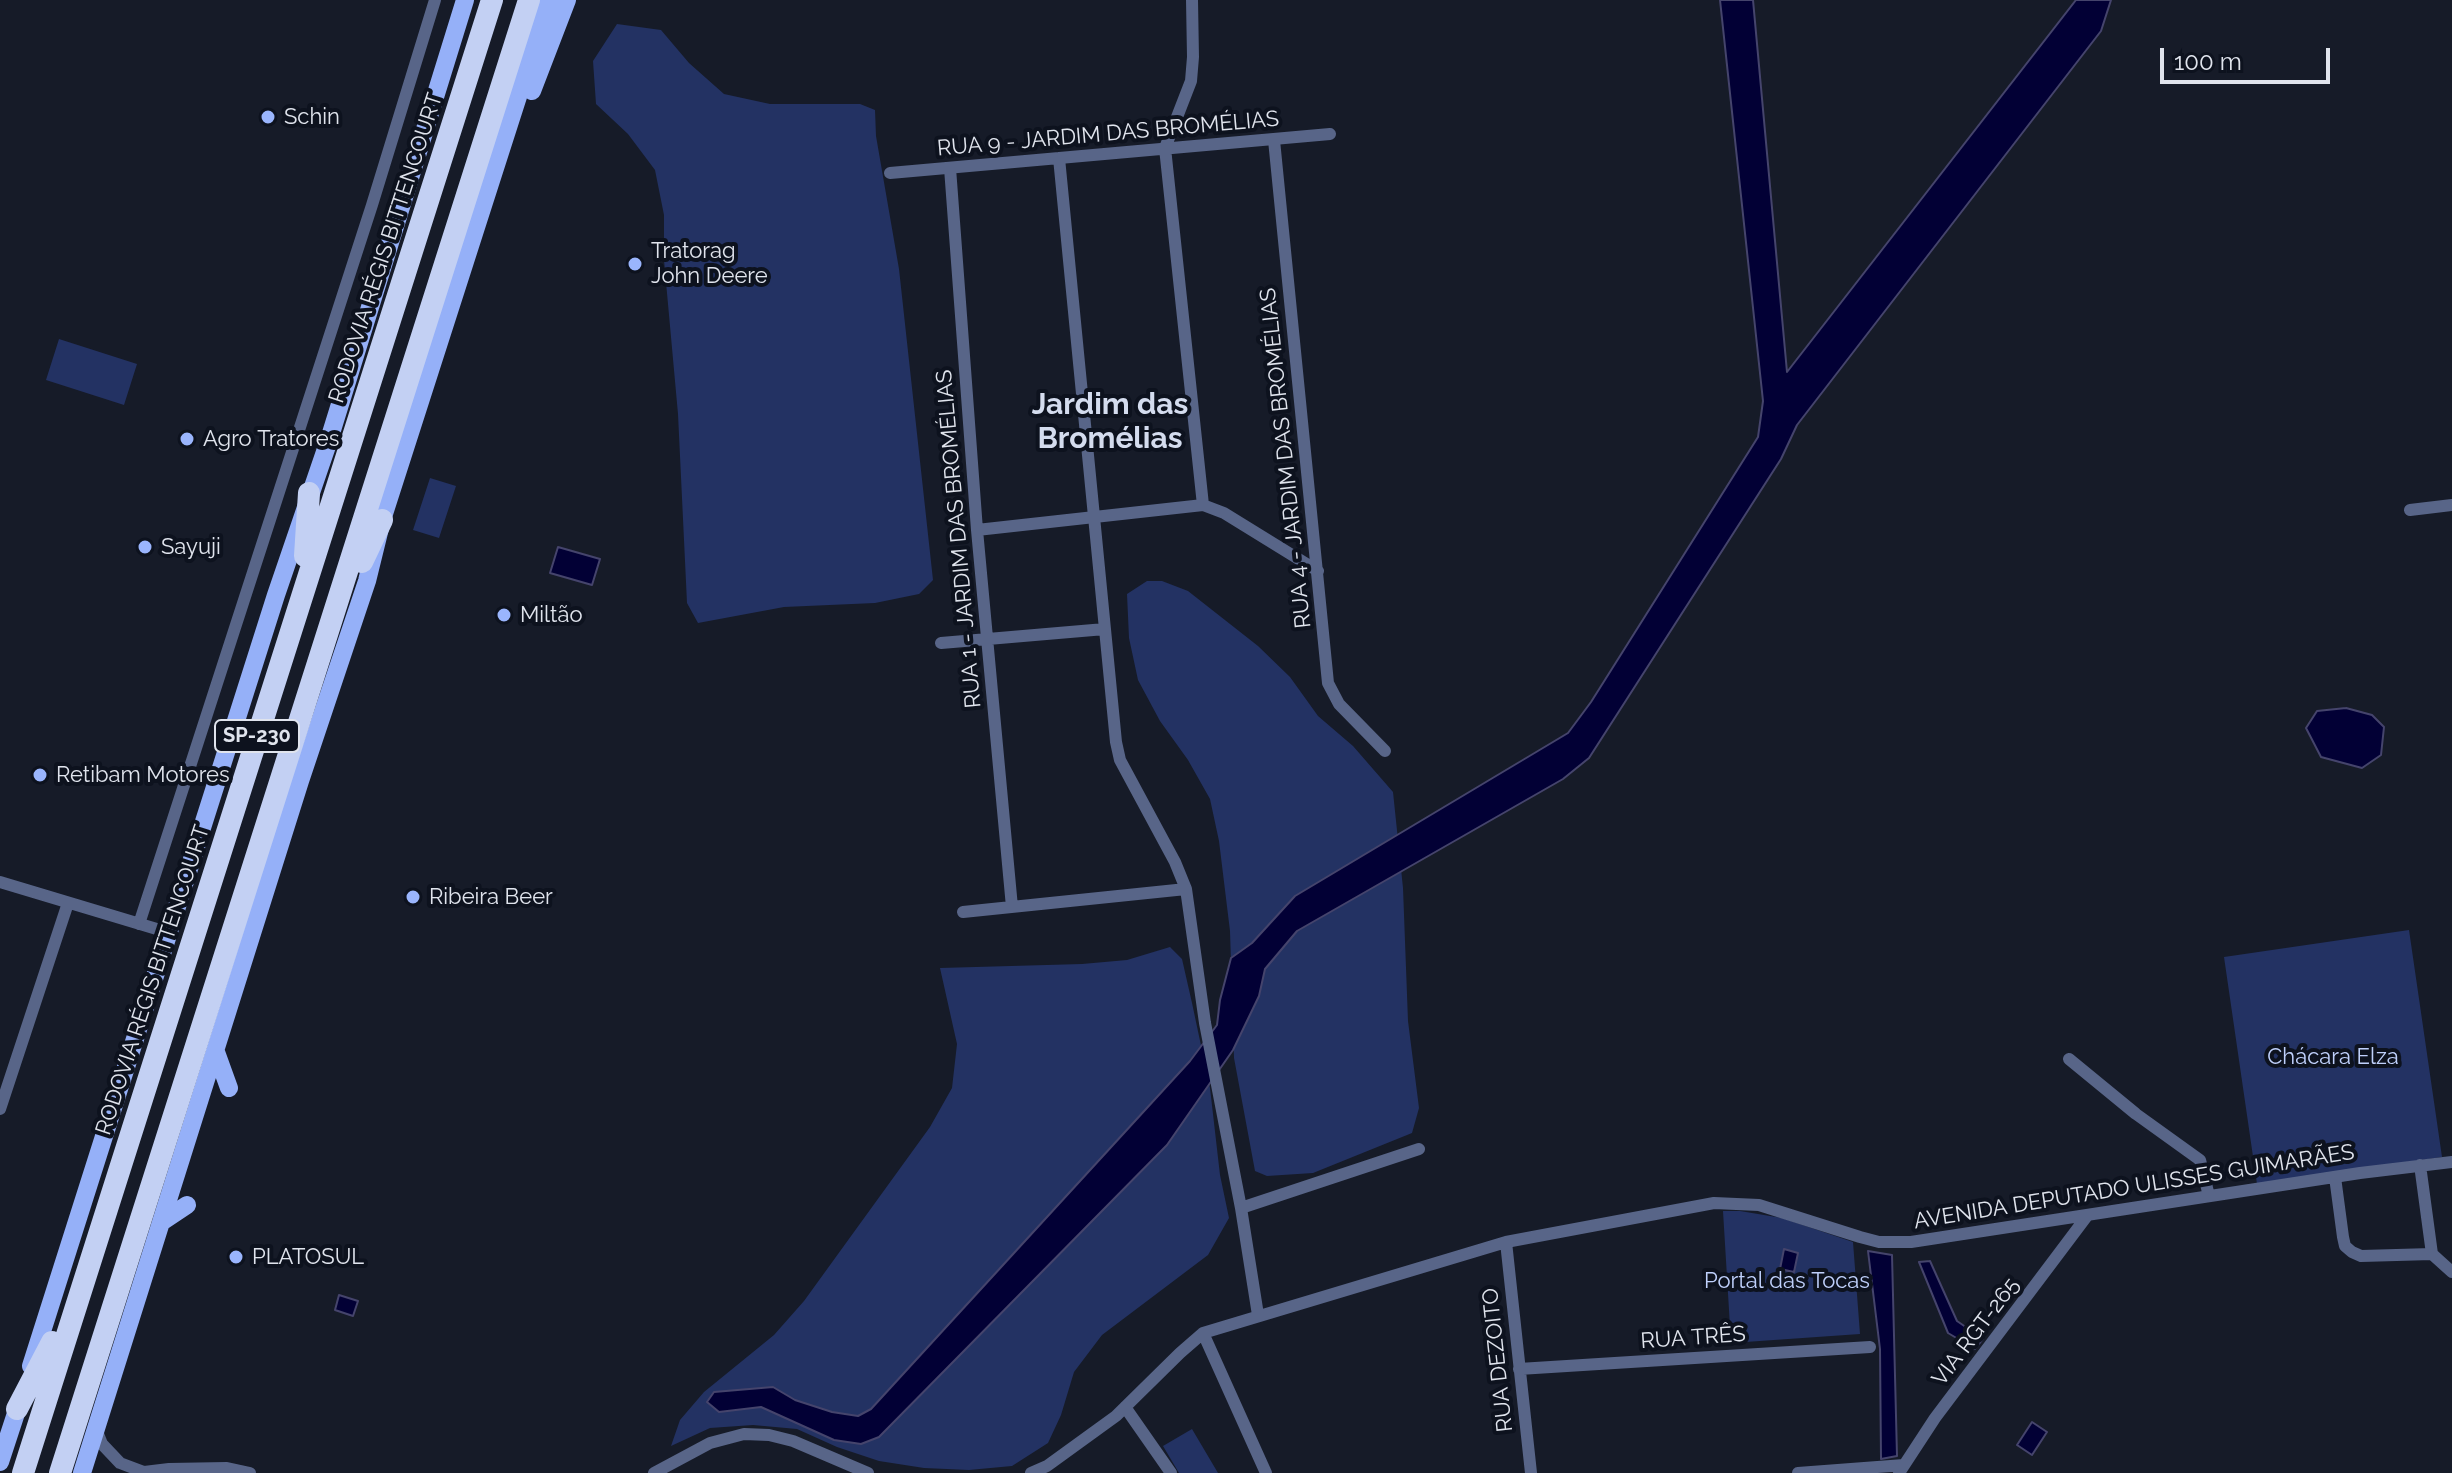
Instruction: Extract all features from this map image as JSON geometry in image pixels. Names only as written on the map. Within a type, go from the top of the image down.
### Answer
[{"type":"highway","name":"RODOVIA RÉGIS BITTENCOURT","points":[[23,1473],[492,0]]},
{"type":"highway","name":"SP-230","points":[[60,1473],[529,0]]},
{"type":"highway","points":[[302,592],[309,493]]},
{"type":"highway","points":[[329,627],[382,520]]},
{"type":"highway","points":[[17,1409],[42,1364],[97,1239]]},
{"type":"main road","points":[[418,147],[456,0]]},
{"type":"main road","points":[[0,1462],[309,493],[328,443],[465,0]]},
{"type":"main road","points":[[82,1473],[549,0]]},
{"type":"main road","points":[[480,219],[567,0]]},
{"type":"main road","points":[[216,1052],[229,1088]]},
{"type":"main road","points":[[163,1221],[187,1205]]},
{"type":"street","points":[[139,924],[372,205],[435,0]]},
{"type":"street","points":[[1192,0],[1191,81],[1165,148],[1203,505]]},
{"type":"street","name":"RUA 9 - JARDIM DAS BROMÉLIAS","points":[[890,173],[1330,134]]},
{"type":"street","name":"RUA 4 - JARDIM DAS BROMÉLIAS","points":[[1274,140],[1330,692],[1345,712],[1385,751]]},
{"type":"street","points":[[1059,158],[1113,720],[1120,760],[1175,862],[1186,889],[1205,1023],[1258,1315]]},
{"type":"street","name":"RUA 1 - JARDIM DAS BROMÉLIAS","points":[[950,168],[977,530],[1012,907]]},
{"type":"street","points":[[977,530],[1203,505],[1224,513],[1318,571]]},
{"type":"street","points":[[2410,510],[2452,505]]},
{"type":"street","points":[[941,643],[1105,629]]},
{"type":"street","points":[[0,882],[170,933]]},
{"type":"street","points":[[963,912],[1186,889]]},
{"type":"street","points":[[0,1109],[68,903]]},
{"type":"street","points":[[2069,1059],[2136,1114],[2200,1160],[2209,1196]]},
{"type":"street","points":[[1241,1208],[1419,1149]]},
{"type":"street","name":"AVENIDA DEPUTADO ULISSES GUIMARÃES","points":[[1031,1473],[1047,1466],[1125,1407],[1203,1333],[1506,1242],[1714,1203],[1759,1205],[1860,1237],[1899,1243],[2452,1162]]},
{"type":"street","points":[[2420,1165],[2432,1254],[2452,1272]]},
{"type":"street","points":[[2335,1177],[2345,1246],[2352,1252],[2361,1256],[2432,1254]]},
{"type":"street","name":"VIA RGT-265","points":[[1901,1469],[1935,1418],[2087,1216]]},
{"type":"street","name":"RUA DEZOITO","points":[[1506,1242],[1531,1473]]},
{"type":"street","points":[[1203,1333],[1266,1473]]},
{"type":"street","name":"RUA TRÊS","points":[[1519,1369],[1870,1347]]},
{"type":"street","points":[[1125,1407],[1171,1473]]},
{"type":"street","points":[[96,1429],[102,1444],[120,1463],[140,1472],[227,1468],[250,1473]]},
{"type":"street","points":[[654,1473],[710,1443],[744,1434],[769,1435],[793,1441],[868,1473]]},
{"type":"street","points":[[1798,1473],[1901,1469]]},
{"type":"green space","points":[[617,24],[661,30],[689,63],[724,94],[770,104],[860,104],[875,110],[876,136],[899,269],[933,580],[919,594],[875,603],[784,607],[698,623],[687,603],[678,414],[664,260],[664,215],[655,170],[628,134],[596,104],[593,61]]},
{"type":"green space","points":[[59,339],[137,364],[124,405],[46,380]]},
{"type":"green space","points":[[430,478],[456,486],[439,538],[413,530]]},
{"type":"green space","points":[[1147,581],[1162,581],[1188,591],[1258,646],[1290,677],[1318,716],[1353,746],[1393,792],[1403,888],[1408,1021],[1419,1108],[1412,1133],[1313,1173],[1267,1176],[1255,1171],[1234,1058],[1230,931],[1219,841],[1210,799],[1188,760],[1160,721],[1138,680],[1129,638],[1127,594]]},
{"type":"green space","name":"Chácara Elza","points":[[2409,930],[2442,1157],[2257,1184],[2224,957]]},
{"type":"green space","points":[[1170,947],[1182,959],[1192,1003],[1210,1088],[1220,1175],[1229,1218],[1208,1255],[1102,1335],[1074,1372],[1061,1415],[1048,1443],[1012,1466],[969,1470],[924,1468],[879,1461],[797,1429],[753,1425],[710,1428],[671,1446],[680,1420],[704,1392],[774,1335],[804,1301],[930,1127],[952,1088],[957,1044],[940,968],[1127,960]]},
{"type":"green space","name":"Portal das Tocas","points":[[1723,1211],[1782,1218],[1853,1242],[1860,1334],[1731,1343]]},
{"type":"green space","points":[[1192,1429],[1218,1473],[1179,1473],[1163,1446]]},
{"type":"shaded area","points":[[1720,0],[1753,0],[1787,372],[2076,0],[2111,0],[2101,31],[1797,425],[1781,459],[1589,758],[1563,779],[1297,931],[1265,969],[1259,996],[1233,1050],[1167,1145],[879,1437],[861,1444],[834,1440],[761,1407],[719,1412],[707,1402],[714,1392],[773,1387],[795,1400],[832,1412],[858,1416],[871,1409],[1190,1061],[1217,1025],[1231,958],[1252,943],[1295,896],[1568,733],[1591,702],[1758,437],[1763,401]]},
{"type":"shaded area","points":[[558,547],[600,559],[592,585],[550,573]]},
{"type":"shaded area","points":[[2346,708],[2372,715],[2384,727],[2381,755],[2362,768],[2321,757],[2306,728],[2317,711]]},
{"type":"shaded area","points":[[1784,1249],[1798,1253],[1794,1272],[1780,1269]]},
{"type":"shaded area","points":[[1868,1251],[1892,1255],[1897,1456],[1881,1459],[1880,1349]]},
{"type":"shaded area","points":[[1930,1261],[1957,1321],[1983,1339],[1975,1349],[1948,1333],[1919,1262]]},
{"type":"shaded area","points":[[339,1295],[358,1301],[353,1316],[335,1310]]},
{"type":"shaded area","points":[[2032,1422],[2047,1432],[2032,1455],[2017,1445]]},
{"type":"place","name":"Schin","points":[[268,117]]},
{"type":"place","name":"Tratorag John Deere","points":[[635,264]]},
{"type":"place","name":"Agro Tratores","points":[[187,439]]},
{"type":"place","name":"Sayuji","points":[[145,547]]},
{"type":"place","name":"Miltão","points":[[504,615]]},
{"type":"place","name":"Retibam Motores","points":[[40,775]]},
{"type":"place","name":"Ribeira Beer","points":[[413,897]]},
{"type":"place","name":"PLATOSUL","points":[[236,1257]]},
{"type":"district","name":"Jardim das Bromélias","points":[[1110,422]]}]
